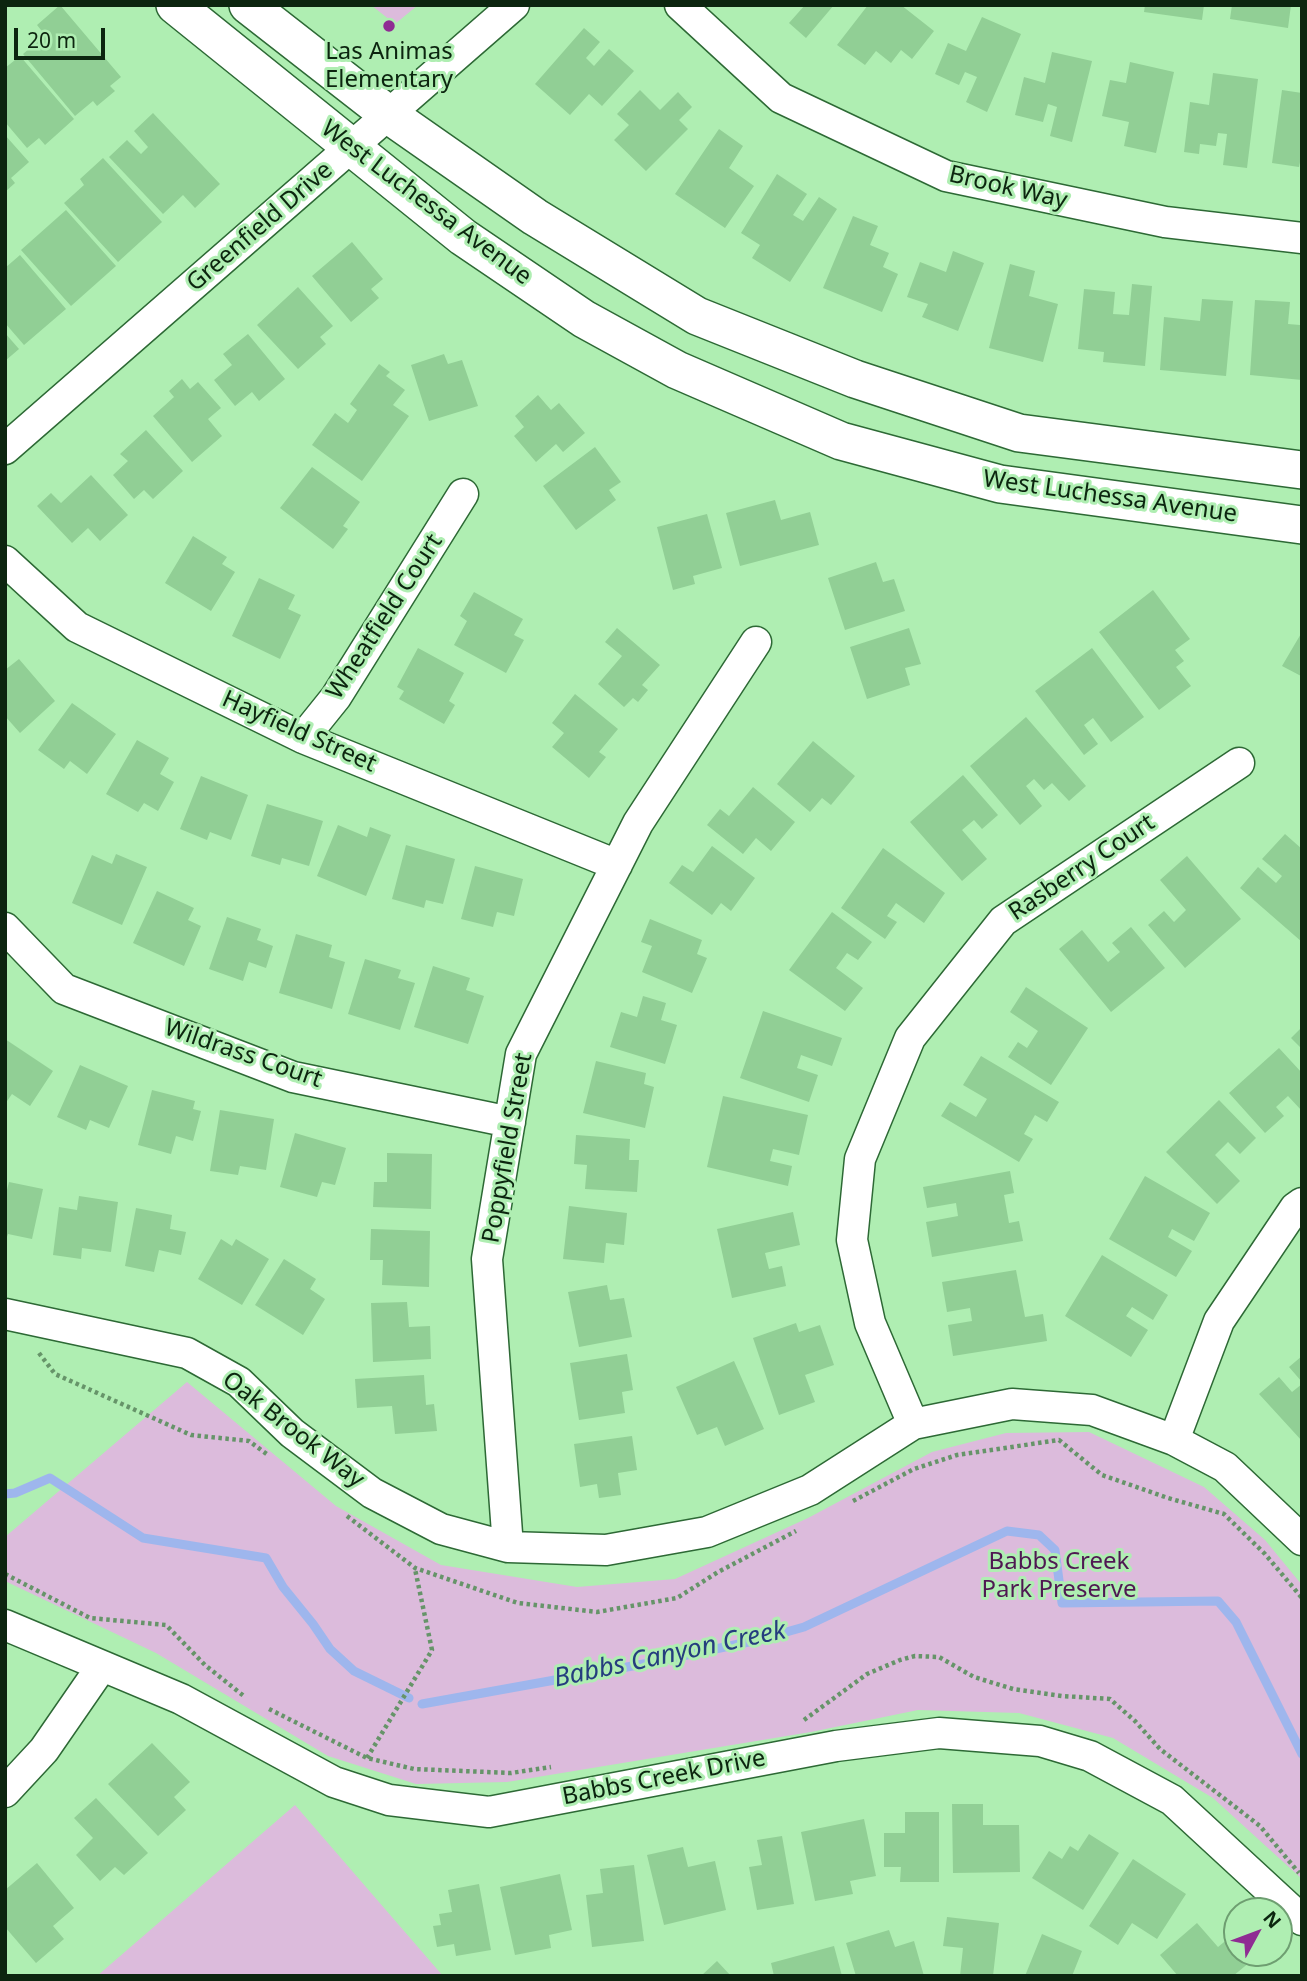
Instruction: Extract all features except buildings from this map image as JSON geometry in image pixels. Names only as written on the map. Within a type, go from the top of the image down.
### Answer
[{"type":"street","name":"West Luchessa Avenue","points":[[175,5],[463,237],[584,319],[677,370],[841,441],[1000,484],[1302,525]]},
{"type":"street","name":"West Luchessa Avenue","points":[[248,5],[389,115],[535,217],[697,316],[855,379],[1019,433],[1302,470]]},
{"type":"street","name":"Greenfield Drive","points":[[5,449],[514,5]]},
{"type":"street","name":"Brook Way","points":[[680,5],[781,98],[946,176],[1165,222],[1302,238]]},
{"type":"street","name":"Wheatfield Court","points":[[303,737],[336,697],[463,494]]},
{"type":"street","name":"Hayfield Street","points":[[5,561],[76,627],[303,737],[617,865]]},
{"type":"street","name":"Poppyfield Street","points":[[508,1547],[488,1259],[521,1054],[638,823],[756,642]]},
{"type":"street","name":"Rasberry Court","points":[[913,1424],[870,1323],[852,1240],[860,1159],[909,1038],[1003,921],[1239,763]]},
{"type":"street","name":"Wildrass Court","points":[[5,928],[64,989],[115,1009],[293,1077],[510,1122]]},
{"type":"street","points":[[1174,1440],[1219,1321],[1295,1208],[1302,1203]]},
{"type":"street","name":"Oak Brook Way","points":[[8,1315],[187,1353],[239,1382],[292,1433],[372,1493],[441,1529],[508,1547],[606,1550],[707,1532],[810,1490],[913,1424],[1012,1405],[1092,1410],[1174,1440],[1225,1468],[1302,1540]]},
{"type":"street","name":"Babbs Creek Drive","points":[[5,1625],[181,1699],[334,1782],[388,1800],[489,1812],[823,1749],[939,1733],[1040,1741],[1090,1756],[1172,1800],[1302,1920]]},
{"type":"street","points":[[5,1793],[44,1749],[102,1666]]},
{"type":"path","points":[[8,1315],[55,1374],[191,1435],[249,1441],[271,1458]]},
{"type":"path","points":[[853,1502],[914,1469],[957,1455],[1059,1440],[1102,1475],[1224,1514],[1265,1554],[1302,1598]]},
{"type":"path","points":[[338,1508],[415,1568],[518,1603],[597,1612],[677,1598],[718,1572],[804,1527]]},
{"type":"path","points":[[367,1758],[432,1650],[415,1568]]},
{"type":"path","points":[[5,1574],[90,1618],[166,1625],[205,1665],[247,1698]]},
{"type":"path","points":[[803,1721],[867,1674],[915,1656],[939,1657],[974,1677],[1013,1689],[1110,1699],[1135,1721],[1160,1749],[1260,1826],[1302,1876]]},
{"type":"path","points":[[259,1704],[367,1758],[414,1769],[511,1773],[552,1766]]},
{"type":"green space","points":[[371,5],[418,5],[395,24]]},
{"type":"green space","name":"Babbs Creek Park Preserve","points":[[187,1382],[336,1506],[441,1565],[577,1587],[675,1579],[808,1518],[932,1452],[1006,1433],[1089,1432],[1204,1487],[1265,1540],[1302,1585],[1302,1879],[1213,1798],[1113,1738],[1019,1713],[918,1710],[811,1732],[507,1782],[416,1784],[328,1756],[156,1653],[5,1581],[5,1537]]},
{"type":"green space","points":[[295,1805],[443,1976],[97,1976]]},
{"type":"waterway","name":"Babbs Canyon Creek","points":[[5,1494],[15,1493],[50,1478],[143,1538],[266,1558],[283,1587],[330,1649],[354,1671],[409,1698]]},
{"type":"waterway","name":"Babbs Canyon Creek","points":[[422,1704],[649,1663],[758,1640],[804,1627],[1007,1531],[1039,1535],[1055,1550],[1062,1603],[1218,1601],[1236,1622],[1302,1754]]},
{"type":"place","name":"Las Animas Elementary","points":[[389,26]]}]
